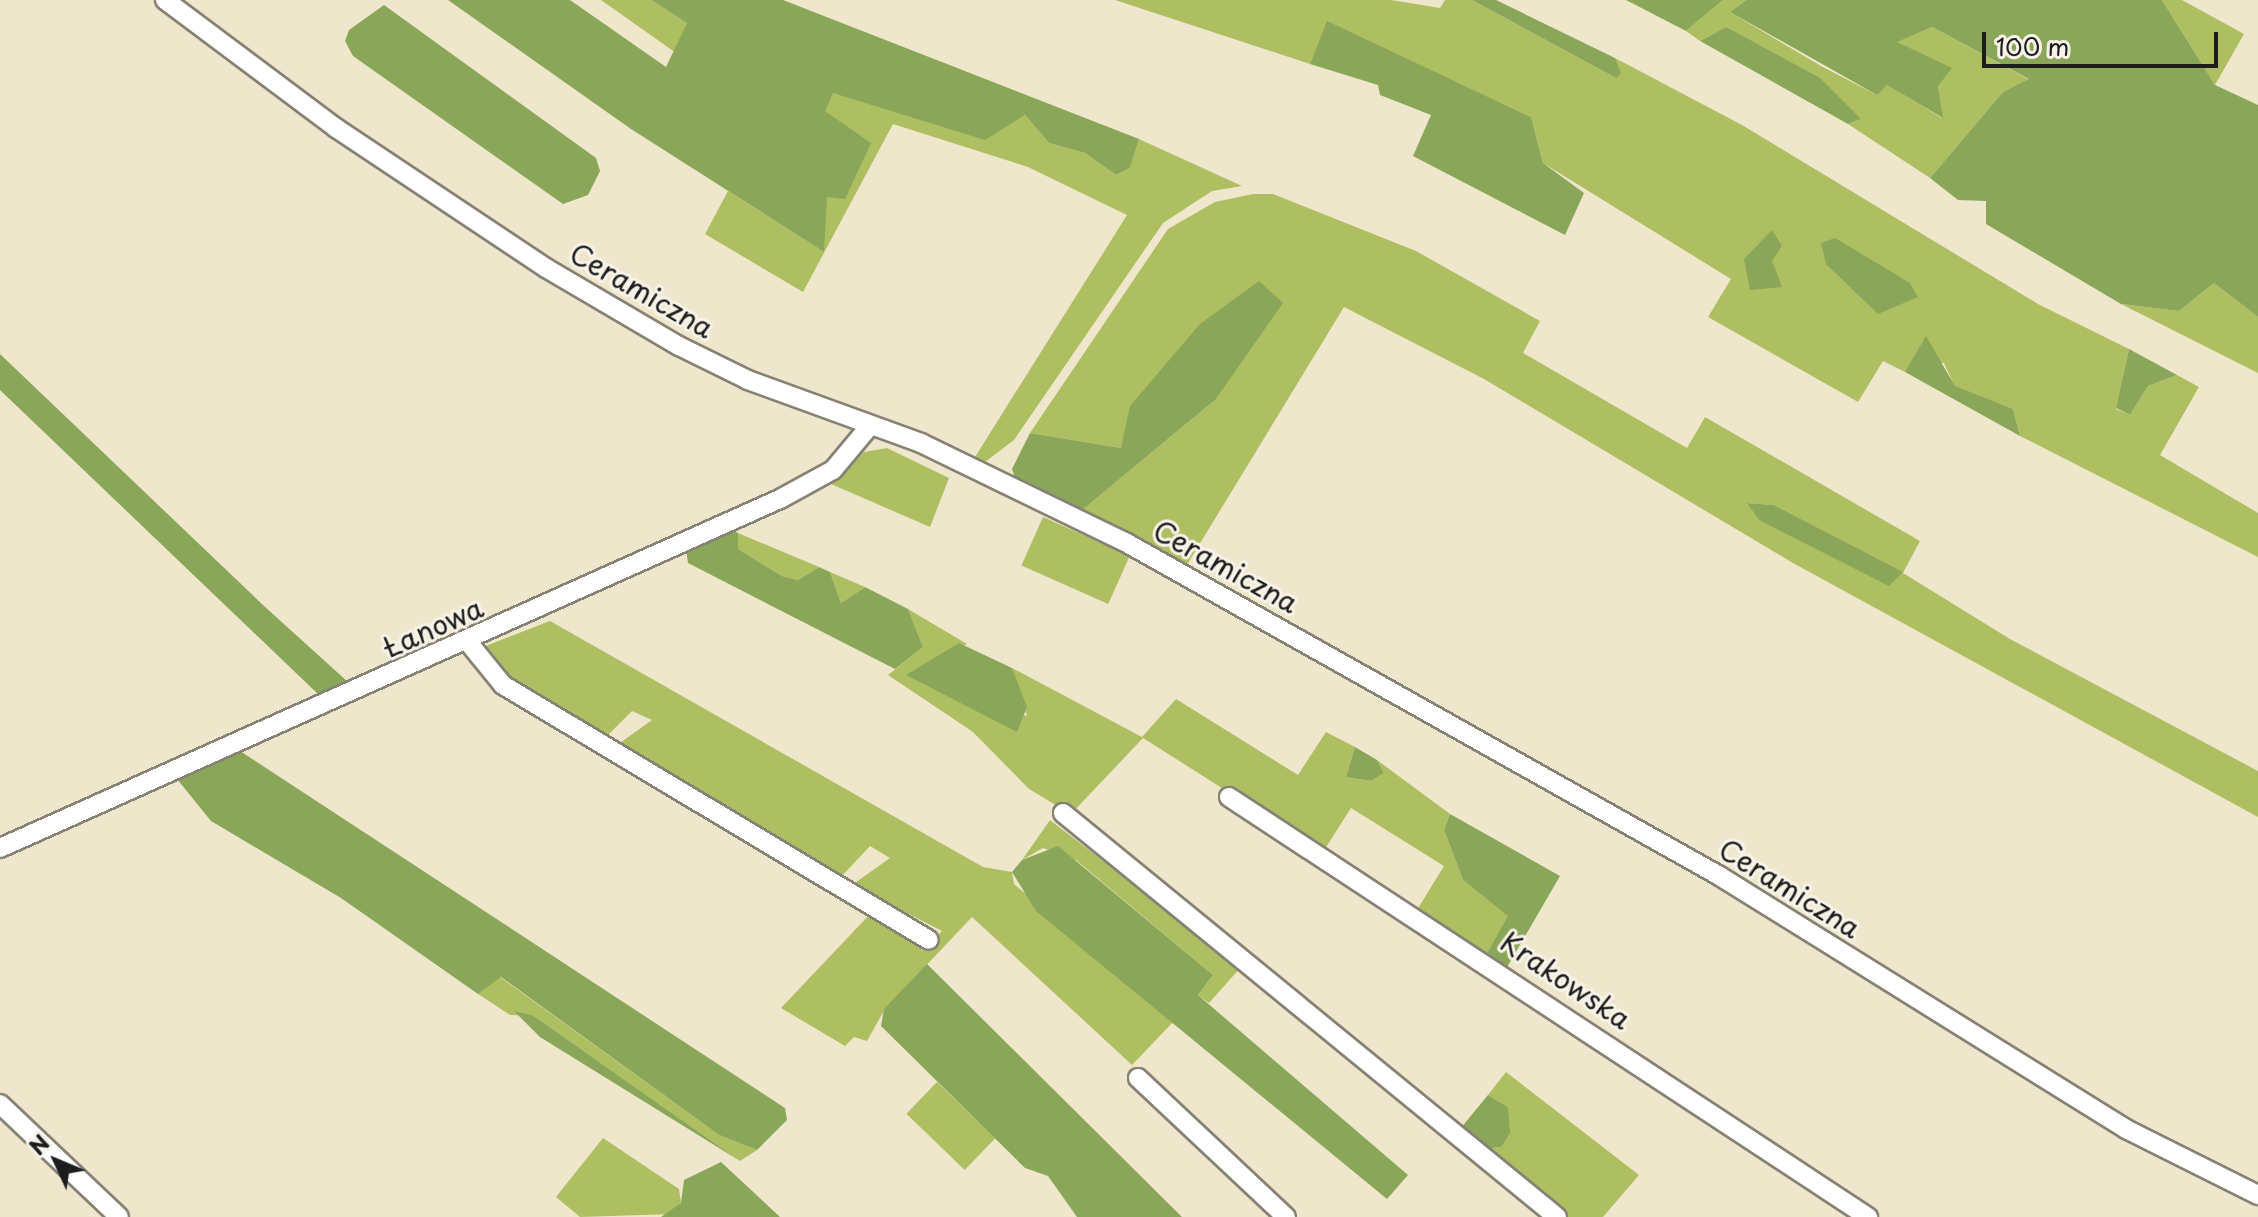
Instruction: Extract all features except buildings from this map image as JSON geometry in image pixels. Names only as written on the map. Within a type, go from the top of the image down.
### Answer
[{"type":"street","name":"Ceramiczna","points":[[165,0],[336,128],[546,268],[748,380],[1047,501],[1400,693],[1718,875],[2115,1123],[2258,1195]]},
{"type":"street","name":"Łanowa","points":[[0,848],[468,642],[780,499],[833,470],[869,427]]},
{"type":"street","points":[[468,642],[503,685],[929,940]]},
{"type":"street","name":"Krakowska","points":[[1229,797],[1868,1217]]},
{"type":"street","points":[[1063,813],[1557,1217]]},
{"type":"street","points":[[1138,1078],[1286,1217]]},
{"type":"street","points":[[0,1104],[119,1217]]},
{"type":"green space","points":[[448,0],[570,0],[666,67],[687,23],[651,0],[783,0],[1139,139],[1130,168],[1116,175],[1085,153],[1049,143],[1025,115],[985,140],[833,93],[825,111],[871,143],[845,199],[827,197],[824,252],[631,129]]},
{"type":"green space","points":[[601,0],[651,0],[687,23],[676,53]]},
{"type":"green space","points":[[1115,0],[1391,0],[1440,8],[1445,0],[1472,0],[1616,78],[1615,58],[1742,125],[2038,304],[2129,349],[2116,409],[2130,415],[2148,386],[2177,375],[2199,387],[2160,455],[2258,513],[2258,557],[2020,436],[2013,409],[1955,387],[1944,363],[1913,361],[1905,372],[1883,361],[1858,402],[1708,317],[1731,279],[1543,163],[1531,117],[1327,22],[1310,64]]},
{"type":"green space","points":[[1472,0],[1496,0],[1615,58],[1621,73],[1616,78]]},
{"type":"green space","points":[[1626,0],[1723,0],[1686,31]]},
{"type":"green space","points":[[1723,0],[1746,0],[1730,12],[1821,66],[1877,95],[1886,84],[1942,118],[1938,86],[1896,42],[1932,27],[2030,80],[2003,92],[1930,178],[1848,124],[1861,119],[1726,27],[1700,41],[1686,31]]},
{"type":"green space","points":[[1746,0],[2162,0],[2215,85],[2258,105],[2258,317],[2214,283],[2179,311],[2121,304],[1986,224],[1986,201],[1958,200],[1930,178],[2003,92],[2029,79],[1932,27],[1897,42],[1952,68],[1938,86],[1943,118],[1887,85],[1877,95],[1730,12]]},
{"type":"green space","points":[[2162,0],[2182,0],[2244,34],[2215,85]]},
{"type":"green space","points":[[384,5],[596,158],[600,171],[588,195],[563,204],[353,56],[345,41],[349,30]]},
{"type":"green space","points":[[1327,21],[1531,117],[1543,163],[1584,193],[1565,235],[1413,156],[1431,115],[1380,95],[1378,85],[1310,64]]},
{"type":"green space","points":[[1726,27],[1820,78],[1861,119],[1848,124],[1700,41]]},
{"type":"green space","points":[[833,92],[985,139],[1025,115],[1049,143],[1085,153],[1116,175],[1130,168],[1139,139],[1242,186],[1212,191],[1163,223],[1014,440],[985,462],[975,457],[1127,215],[1028,167],[893,124],[803,292],[705,234],[728,191],[824,252],[824,111]]},
{"type":"green space","points":[[1253,194],[1273,194],[1416,251],[1540,321],[1523,353],[1687,448],[1705,417],[1920,541],[1903,573],[2010,639],[2258,771],[2258,817],[1793,563],[1484,379],[1344,307],[1185,568],[1081,511],[1215,400],[1131,418],[1121,448],[1030,433],[1168,229],[1215,202]],"holes":[[[1748,503],[1774,505],[1902,572],[1823,549],[1759,520]]]},
{"type":"green space","points":[[1772,230],[1782,246],[1772,261],[1782,287],[1750,290],[1744,259]]},
{"type":"green space","points":[[1835,238],[1910,283],[1918,297],[1878,314],[1826,264],[1821,243]]},
{"type":"green space","points":[[1259,281],[1283,303],[1215,400],[1081,511],[1015,478],[1012,469],[1030,433],[1121,448],[1130,406],[1200,324]]},
{"type":"green space","points":[[2214,283],[2258,317],[2258,373],[2121,304],[2179,311]]},
{"type":"green space","points":[[1926,336],[1955,386],[2013,409],[2020,436],[1905,372]]},
{"type":"green space","points":[[2129,349],[2177,375],[2148,386],[2130,415],[2116,408]]},
{"type":"green space","points":[[0,354],[348,682],[319,695],[0,390]]},
{"type":"green space","points":[[887,448],[949,478],[930,527],[831,484],[864,452]]},
{"type":"green space","points":[[1747,503],[1774,505],[1903,572],[1889,586],[1759,520]]},
{"type":"green space","points":[[1043,517],[1130,556],[1108,604],[1021,565]]},
{"type":"green space","points":[[730,529],[738,533],[738,549],[782,576],[798,580],[819,567],[830,572],[841,603],[865,587],[908,609],[923,647],[895,669],[688,563],[686,548]]},
{"type":"green space","points":[[738,533],[819,567],[798,580],[782,576],[738,549]]},
{"type":"green space","points":[[830,572],[865,587],[841,603]]},
{"type":"green space","points":[[908,609],[967,644],[907,675],[1027,716],[1012,668],[1142,737],[1176,699],[1298,775],[1326,732],[1355,747],[1346,777],[1371,781],[1384,773],[1377,760],[1450,814],[1444,830],[1463,880],[1509,916],[1486,955],[1417,910],[1444,866],[1351,808],[1323,852],[1143,738],[1071,814],[1029,789],[973,732],[888,675],[923,647]]},
{"type":"green space","points":[[550,621],[983,867],[1012,872],[1014,884],[1175,1020],[1132,1065],[972,917],[885,1009],[867,1041],[854,1037],[845,1046],[781,1008],[871,913],[916,940],[922,951],[942,931],[852,885],[890,858],[870,846],[840,878],[617,745],[652,720],[632,711],[606,737],[516,684],[483,647]]},
{"type":"green space","points":[[959,643],[1012,668],[1027,707],[1017,732],[906,675]]},
{"type":"green space","points":[[1355,747],[1377,760],[1384,773],[1371,781],[1346,777]]},
{"type":"green space","points":[[240,751],[785,1108],[787,1120],[757,1150],[719,1135],[501,977],[478,994],[341,898],[211,821],[177,779]]},
{"type":"green space","points":[[1450,814],[1560,876],[1506,969],[1486,955],[1508,916],[1463,880],[1444,830]]},
{"type":"green space","points":[[1050,820],[1241,967],[1209,1003],[1198,995],[1213,975],[1076,860],[1043,848],[1022,860]]},
{"type":"green space","points":[[1058,846],[1213,975],[1198,995],[1408,1175],[1387,1199],[1036,911],[1012,872],[1022,860]]},
{"type":"green space","points":[[927,964],[1182,1217],[1077,1217],[1048,1176],[1025,1168],[881,1026],[884,1009]]},
{"type":"green space","points":[[500,977],[719,1135],[757,1150],[740,1161],[534,1016],[510,1015],[478,994]]},
{"type":"green space","points":[[514,1011],[534,1016],[740,1161],[540,1037]]},
{"type":"green space","points":[[1506,1072],[1639,1175],[1603,1217],[1567,1217],[1485,1149],[1501,1147],[1508,1107],[1488,1095]]},
{"type":"green space","points":[[937,1082],[995,1138],[965,1170],[906,1114]]},
{"type":"green space","points":[[1488,1095],[1508,1107],[1510,1133],[1501,1147],[1485,1149],[1460,1129]]},
{"type":"green space","points":[[603,1138],[679,1189],[681,1202],[673,1214],[580,1217],[556,1197]]},
{"type":"green space","points":[[721,1162],[780,1217],[661,1217],[681,1203],[684,1180]]}]
